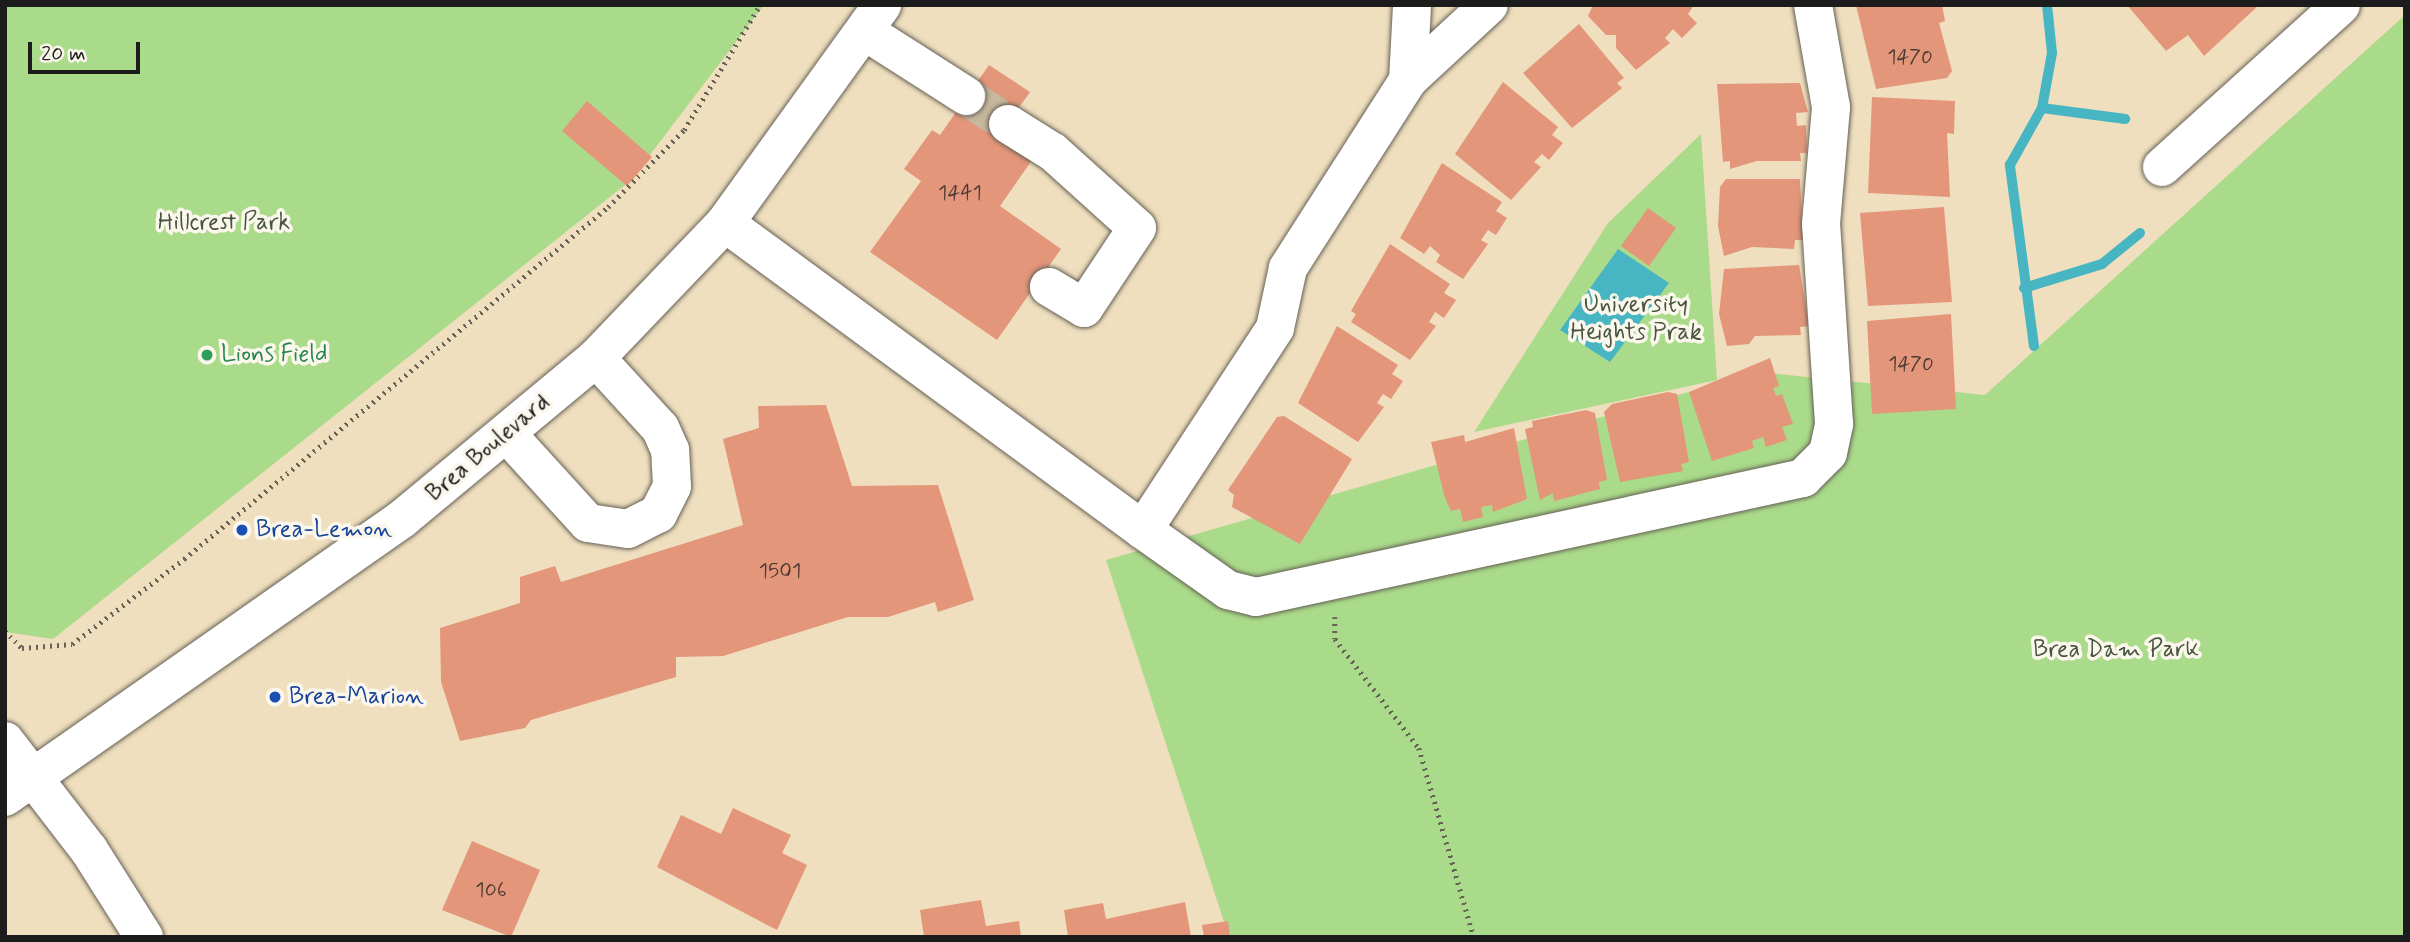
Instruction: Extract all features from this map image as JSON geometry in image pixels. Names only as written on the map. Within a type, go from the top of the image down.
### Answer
[{"type":"main road","points":[[1408,80],[1412,5]]},
{"type":"main road","points":[[1143,530],[1275,328],[1288,268],[1408,80],[1489,5]]},
{"type":"main road","points":[[725,223],[1143,530],[1237,592],[1256,597],[1327,579],[1803,478],[1828,453],[1834,424],[1821,223],[1831,107],[1813,5]]},
{"type":"main road","points":[[2162,167],[2341,5]]},
{"type":"main road","points":[[874,19],[966,96]]},
{"type":"main road","name":"Brea Boulevard","points":[[20,788],[402,519],[596,358],[725,223],[874,19]]},
{"type":"main road","points":[[1008,124],[1053,152],[1137,228],[1084,308],[1049,287]]},
{"type":"main road","points":[[507,434],[588,523],[628,529],[658,514],[672,486],[670,450],[660,428],[596,358]]},
{"type":"main road","points":[[5,741],[20,788],[144,937]]},
{"type":"path","points":[[5,631],[22,648],[72,644],[195,551],[608,207],[684,130],[760,5]]},
{"type":"path","points":[[1327,579],[1335,639],[1419,748],[1474,937]]},
{"type":"green space","name":"Hillcrest Park","points":[[5,5],[764,5],[630,181],[53,639],[5,632]]},
{"type":"green space","name":"Brea Dam Park","points":[[2405,15],[2405,937],[1229,937],[1106,560],[1758,372],[1985,395]]},
{"type":"green space","name":"University Heights Prak","points":[[1701,134],[1717,380],[1474,432],[1608,223]]},
{"type":"water","points":[[1618,249],[1669,283],[1610,362],[1560,330]]},
{"type":"building","points":[[1593,5],[1694,5],[1688,14],[1697,23],[1682,38],[1673,29],[1665,38],[1670,43],[1636,70],[1616,48],[1616,35],[1606,35],[1588,16]]},
{"type":"building","points":[[1856,5],[1942,5],[1945,21],[1939,23],[1952,71],[1947,78],[1876,89]]},
{"type":"building","points":[[2127,5],[2259,5],[2204,56],[2188,35],[2166,51]]},
{"type":"building","points":[[1579,24],[1624,78],[1617,83],[1622,88],[1572,128],[1523,73]]},
{"type":"building","points":[[989,65],[1030,92],[1003,130],[1037,153],[1000,206],[1061,249],[997,340],[870,252],[921,181],[904,169],[932,130],[940,135]]},
{"type":"building","points":[[1503,82],[1558,127],[1552,135],[1563,143],[1549,160],[1542,154],[1534,162],[1541,167],[1511,200],[1455,154]]},
{"type":"building","points":[[1800,83],[1808,112],[1796,113],[1797,126],[1806,125],[1807,153],[1800,153],[1801,161],[1757,161],[1730,169],[1730,161],[1723,162],[1717,84]]},
{"type":"building","points":[[1872,97],[1955,101],[1954,134],[1947,133],[1950,197],[1868,193]]},
{"type":"building","points":[[587,101],[652,157],[627,186],[562,131]]},
{"type":"building","points":[[1442,163],[1502,202],[1496,211],[1507,218],[1496,235],[1488,230],[1481,240],[1488,244],[1463,279],[1436,262],[1440,255],[1430,246],[1424,254],[1400,238]]},
{"type":"building","points":[[1726,179],[1800,179],[1803,240],[1795,240],[1794,249],[1752,247],[1724,256],[1718,226],[1720,187]]},
{"type":"building","points":[[1944,207],[1952,302],[1868,306],[1860,213]]},
{"type":"building","points":[[1648,208],[1676,228],[1649,266],[1621,246]]},
{"type":"building","points":[[1390,244],[1450,284],[1444,293],[1456,300],[1444,318],[1435,312],[1429,322],[1436,326],[1410,360],[1351,322],[1356,314],[1351,311]]},
{"type":"building","points":[[1799,265],[1809,326],[1800,327],[1801,335],[1755,336],[1749,344],[1727,346],[1719,314],[1724,269]]},
{"type":"building","points":[[1951,314],[1956,409],[1872,414],[1867,321]]},
{"type":"building","points":[[1337,326],[1398,365],[1392,374],[1403,381],[1391,399],[1383,394],[1377,403],[1384,407],[1358,442],[1298,403]]},
{"type":"building","points":[[1770,358],[1779,386],[1773,388],[1776,396],[1782,394],[1793,424],[1782,427],[1787,440],[1766,447],[1763,437],[1752,441],[1754,448],[1712,461],[1689,392]]},
{"type":"building","points":[[1668,392],[1677,394],[1689,462],[1681,464],[1683,471],[1620,482],[1604,412],[1612,404]]},
{"type":"building","points":[[826,405],[852,486],[938,485],[974,600],[938,612],[935,602],[888,617],[848,617],[723,656],[676,657],[676,677],[531,720],[525,728],[460,741],[441,682],[440,628],[520,603],[520,577],[555,566],[561,582],[743,525],[723,439],[759,428],[758,406]]},
{"type":"building","points":[[1586,410],[1595,413],[1607,480],[1599,482],[1600,489],[1554,501],[1553,493],[1540,500],[1525,429],[1533,427],[1532,421]]},
{"type":"building","points":[[1284,416],[1352,459],[1300,544],[1232,507],[1234,495],[1228,490],[1277,417]]},
{"type":"building","points":[[1514,428],[1527,499],[1493,512],[1492,505],[1481,507],[1483,517],[1463,522],[1460,509],[1451,511],[1445,498],[1431,442],[1464,435],[1465,442]]},
{"type":"building","points":[[733,808],[791,835],[782,853],[807,865],[777,930],[657,867],[681,815],[721,834]]},
{"type":"building","points":[[472,841],[540,870],[511,937],[442,910]]},
{"type":"building","points":[[981,900],[986,926],[1019,921],[1021,937],[924,937],[920,910]]},
{"type":"building","points":[[1185,902],[1191,937],[1068,937],[1064,910],[1103,903],[1106,919]]},
{"type":"building","points":[[1228,921],[1230,937],[1204,937],[1202,925]]},
{"type":"waterway","points":[[2034,346],[2010,165],[2042,108],[2052,53],[2047,5]]},
{"type":"waterway","points":[[2042,108],[2125,119]]},
{"type":"waterway","points":[[2024,288],[2102,264],[2140,233]]},
{"type":"tunnel","points":[[966,96],[1008,124]]},
{"type":"place","name":"Lions Field","points":[[207,355]]},
{"type":"place","name":"Brea-Lemon","points":[[242,530]]},
{"type":"place","name":"Brea-Marion","points":[[275,697]]}]
